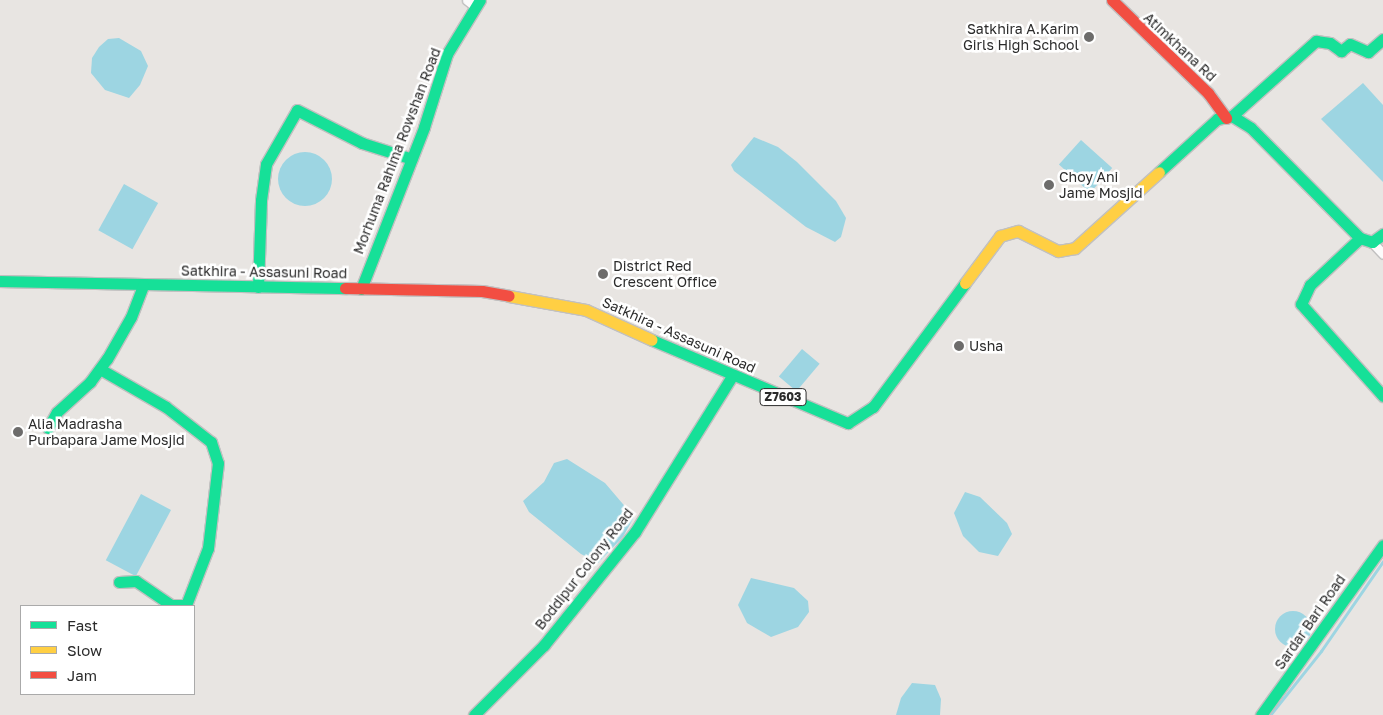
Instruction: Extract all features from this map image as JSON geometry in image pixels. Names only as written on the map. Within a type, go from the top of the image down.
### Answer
[{"type":"main road","name":"Atimkhana Rd","points":[[1112,0],[1132,24],[1208,94],[1229,117]]},
{"type":"main road","name":"Morhuma Rahima Rowshan Road","points":[[361,289],[412,159],[447,54],[474,2]]},
{"type":"main road","points":[[1383,40],[1368,52],[1350,44],[1341,51],[1330,43],[1316,41],[1229,117],[1251,128],[1360,238],[1372,242],[1383,234]]},
{"type":"main road","points":[[258,287],[261,200],[266,164],[297,110],[362,143],[412,159]]},
{"type":"main road","name":"Satkhira - Assasuni Road","points":[[0,280],[143,285],[482,291],[586,310],[732,376],[848,422],[873,407],[1000,236],[1018,231],[1058,252],[1075,248],[1217,119],[1229,117]]},
{"type":"main road","points":[[1360,238],[1310,284],[1301,304],[1383,396]]},
{"type":"main road","points":[[48,428],[57,412],[100,369],[131,317],[143,285]]},
{"type":"main road","points":[[100,369],[166,406],[211,442],[218,463],[208,548],[186,605],[171,605],[136,581],[119,582]]},
{"type":"main road","name":"Boddipur Colony Road","points":[[474,715],[544,645],[635,532],[732,376]]},
{"type":"main road","name":"Sardar Bari Road","points":[[1261,715],[1383,545]]},
{"type":"street","points":[[1372,242],[1383,254]]},
{"type":"water","points":[[119,38],[141,51],[148,66],[140,85],[129,98],[105,90],[91,73],[92,58],[99,47],[108,39]]},
{"type":"water","points":[[1363,83],[1383,105],[1383,182],[1321,119]]},
{"type":"water","points":[[754,137],[778,147],[797,162],[836,201],[846,218],[841,237],[835,242],[806,227],[734,171],[731,165]]},
{"type":"water","points":[[1081,140],[1112,168],[1090,193],[1059,165]]},
{"type":"water","points":[[305,152],[315,154],[324,160],[330,169],[332,179],[330,189],[324,198],[315,204],[305,206],[295,204],[286,198],[280,189],[278,179],[280,169],[286,160],[295,154]]},
{"type":"water","points":[[124,184],[158,203],[132,249],[98,230]]},
{"type":"water","points":[[802,349],[820,364],[796,391],[779,377]]},
{"type":"water","points":[[567,459],[605,483],[634,517],[623,537],[598,563],[581,554],[529,512],[523,501],[544,482],[554,463]]},
{"type":"water","points":[[965,492],[980,497],[1007,523],[1012,534],[998,556],[979,552],[963,536],[954,513]]},
{"type":"water","points":[[141,494],[171,510],[136,576],[106,560]]},
{"type":"water","points":[[751,578],[794,588],[808,601],[809,612],[798,627],[771,637],[747,623],[738,605]]},
{"type":"water","points":[[1293,611],[1300,612],[1306,616],[1310,622],[1310,636],[1306,642],[1300,646],[1293,647],[1286,646],[1280,642],[1276,636],[1275,629],[1276,622],[1280,616],[1286,612]]},
{"type":"water","points":[[912,683],[935,685],[941,699],[940,715],[896,715],[901,698]]},
{"type":"waterway","points":[[1270,715],[1321,651],[1383,561]]},
{"type":"traffic: fast","points":[[361,289],[424,127],[447,54],[480,0]]},
{"type":"traffic: fast","points":[[1232,116],[1316,41],[1330,43],[1341,51],[1350,44],[1368,52],[1383,39]]},
{"type":"traffic: fast","points":[[258,287],[261,200],[266,164],[297,110],[362,143],[412,159]]},
{"type":"traffic: fast","points":[[1159,172],[1217,119],[1232,116],[1251,128],[1360,238],[1372,242],[1383,234]]},
{"type":"traffic: fast","points":[[1360,238],[1310,285],[1301,304],[1383,396]]},
{"type":"traffic: fast","points":[[0,281],[345,288]]},
{"type":"traffic: fast","points":[[652,340],[848,423],[873,407],[965,283]]},
{"type":"traffic: fast","points":[[48,428],[57,412],[90,382],[107,359],[131,317],[143,285]]},
{"type":"traffic: fast","points":[[100,369],[166,407],[211,442],[218,463],[208,548],[186,605],[171,605],[136,581],[119,582]]},
{"type":"traffic: fast","points":[[474,715],[544,645],[635,532],[732,376]]},
{"type":"traffic: fast","points":[[1261,715],[1383,545]]},
{"type":"traffic: slow","points":[[965,283],[1000,236],[1018,231],[1058,251],[1075,248],[1159,172]]},
{"type":"traffic: slow","points":[[509,296],[586,310],[652,340]]},
{"type":"traffic: jam","points":[[1112,0],[1208,93],[1226,118]]},
{"type":"traffic: jam","points":[[345,288],[482,291],[509,296]]},
{"type":"place","name":"Satkhira A.Karim Girls High School","points":[[1089,37]]},
{"type":"place","name":"Choy Ani Jame Mosjid","points":[[1049,185]]},
{"type":"place","name":"District Red Crescent Office","points":[[603,274]]},
{"type":"place","name":"Usha","points":[[959,346]]},
{"type":"place","name":"Alia Madrasha Purbapara Jame Mosjid","points":[[18,432]]}]
